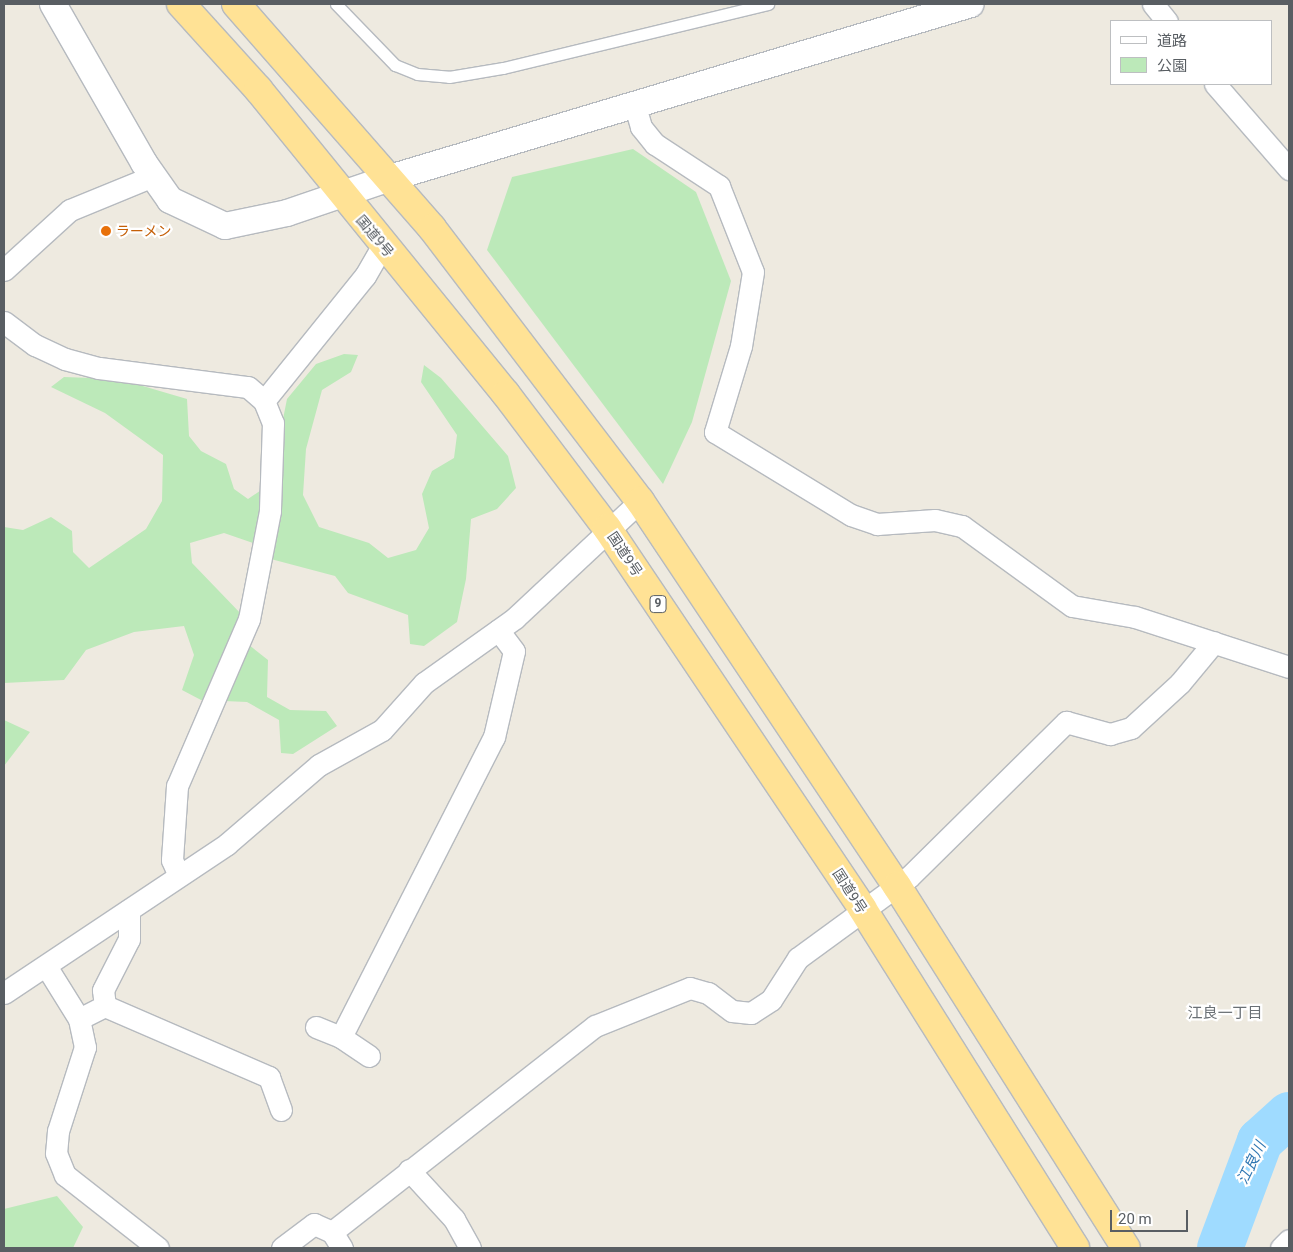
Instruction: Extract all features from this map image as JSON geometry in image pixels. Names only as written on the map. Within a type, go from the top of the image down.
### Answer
[{"type":"highway","name":"国道9号","points":[[182,4],[258,89],[341,194],[506,394],[607,528],[862,908],[1075,1248]]},
{"type":"highway","points":[[236,4],[390,178],[640,501],[897,886],[1126,1248]]},
{"type":"street","points":[[53,4],[153,176],[170,200],[225,226],[256,222],[390,178],[971,4]]},
{"type":"street","points":[[1154,4],[1166,20]]},
{"type":"street","points":[[1216,85],[1289,169]]},
{"type":"street","points":[[635,106],[641,127],[655,144],[719,186],[753,272],[741,346],[715,432],[851,515],[877,524],[934,520],[962,526],[1072,606],[1135,617],[1289,667]]},
{"type":"street","points":[[4,270],[70,210],[153,176]]},
{"type":"street","points":[[264,401],[365,276],[383,245]]},
{"type":"street","points":[[4,322],[35,345],[65,359],[99,368],[248,387],[264,401],[273,423],[270,511],[249,619],[177,786],[172,860],[179,876]]},
{"type":"street","points":[[4,993],[227,844],[318,765],[382,730],[424,683],[498,630],[607,528],[640,501]]},
{"type":"street","points":[[341,1037],[494,737],[514,651],[498,630]]},
{"type":"street","points":[[282,1248],[314,1224],[337,1240],[409,1170],[595,1026],[690,988],[708,993],[732,1011],[751,1013],[771,1000],[798,958],[862,908],[897,886],[1066,722],[1110,734],[1131,728],[1180,682],[1214,642]]},
{"type":"street","points":[[105,1006],[103,990],[129,939],[129,910]]},
{"type":"street","points":[[46,966],[80,1019],[85,1047],[58,1131],[56,1153],[72,1182],[158,1248]]},
{"type":"street","points":[[80,1019],[105,1006]]},
{"type":"street","points":[[105,1006],[269,1077],[281,1110]]},
{"type":"street","points":[[316,1027],[341,1037],[369,1056]]},
{"type":"street","points":[[409,1170],[454,1219],[470,1248]]},
{"type":"street","points":[[1281,1248],[1289,1240]]},
{"type":"lane","points":[[336,4],[395,65],[417,74],[449,76],[502,68],[768,4]]},
{"type":"green space","points":[[633,149],[696,192],[731,281],[692,422],[663,484],[487,250],[512,177]]},
{"type":"green space","points":[[344,354],[358,355],[351,372],[322,390],[306,449],[303,495],[319,527],[369,543],[388,558],[416,550],[429,528],[422,494],[432,471],[454,458],[457,435],[421,382],[424,365],[441,378],[508,456],[516,488],[497,509],[471,519],[466,579],[457,622],[424,646],[410,644],[408,615],[348,593],[335,576],[267,558],[253,543],[224,533],[190,543],[192,563],[243,616],[239,637],[268,660],[267,697],[290,710],[326,711],[337,726],[293,754],[281,753],[279,720],[247,702],[201,700],[182,690],[194,655],[184,626],[134,632],[86,650],[64,680],[4,683],[4,527],[23,530],[51,517],[72,531],[73,552],[89,568],[146,529],[162,501],[163,455],[105,413],[51,387],[64,377],[119,379],[187,399],[189,436],[201,451],[226,464],[234,489],[248,499],[270,484],[287,399],[316,364]]},
{"type":"green space","points":[[4,720],[30,732],[4,766]]},
{"type":"green space","points":[[57,1196],[83,1227],[73,1248],[4,1248],[4,1209]]},
{"type":"waterway","name":"江良川","points":[[1220,1248],[1260,1141],[1289,1115]]},
{"type":"place","name":"ラーメン","points":[[106,231]]},
{"type":"district","name":"江良一丁目","points":[[1225,1014]]}]
